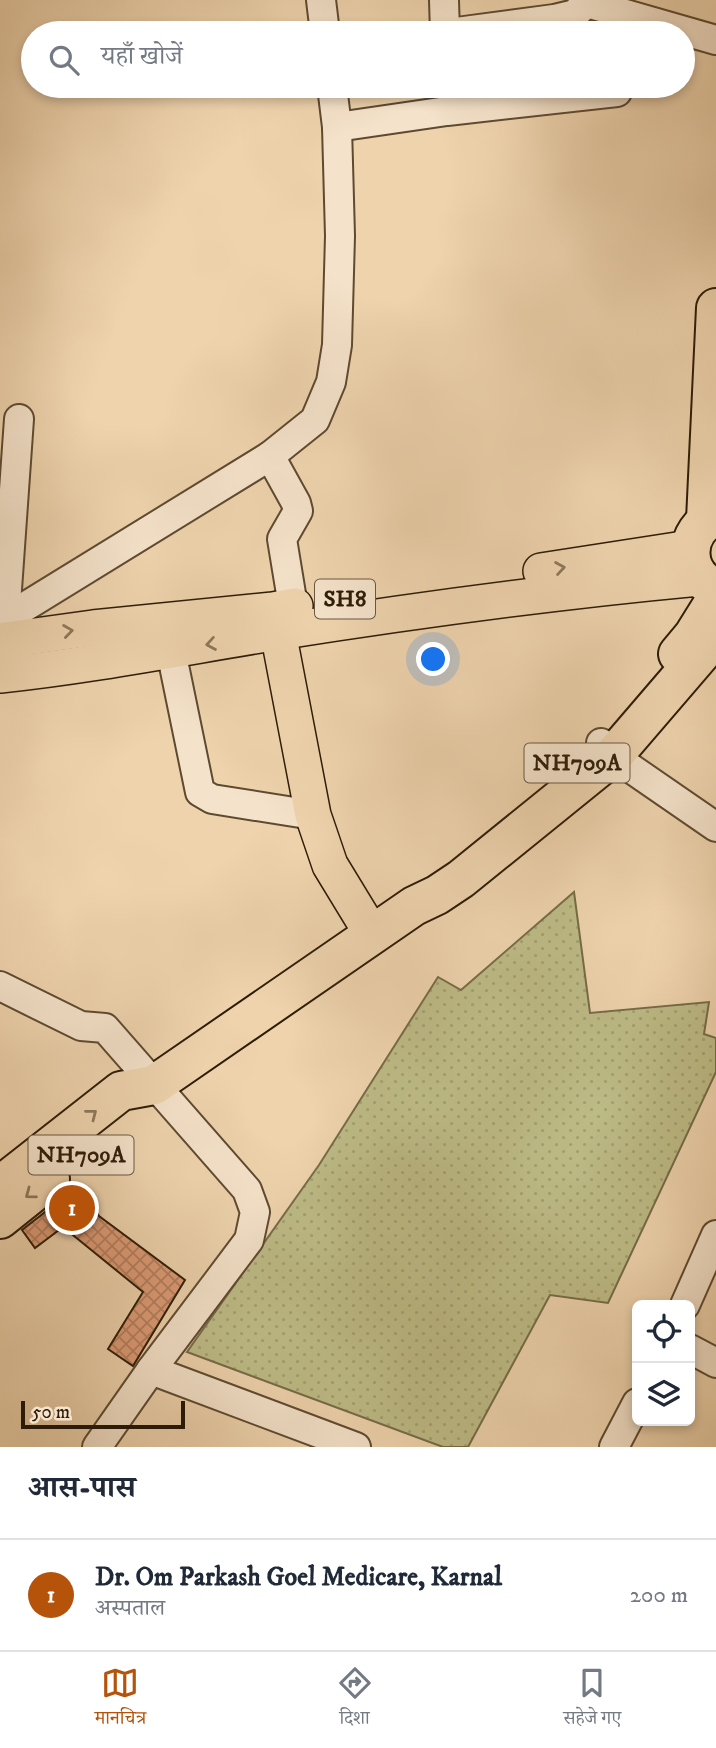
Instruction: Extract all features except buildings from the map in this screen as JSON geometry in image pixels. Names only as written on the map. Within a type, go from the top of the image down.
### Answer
[{"type":"highway","name":"NH709A","points":[[607,750],[693,636],[707,558],[716,308]]},
{"type":"highway","name":"NH709A","points":[[0,1186],[121,1091],[154,1085],[414,905],[437,895],[461,879],[607,750],[716,636]]},
{"type":"highway","name":"NH709A","points":[[0,1219],[139,1112],[154,1085]]},
{"type":"main road","name":"SH8","points":[[2,639],[93,628],[286,619],[388,605],[610,586],[707,558]]},
{"type":"main road","name":"SH8","points":[[0,675],[82,666],[171,651],[286,619]]},
{"type":"main road","points":[[286,619],[313,815],[330,865],[372,934]]},
{"type":"street","points":[[321,0],[324,21]]},
{"type":"street","points":[[444,0],[446,21]]},
{"type":"street","points":[[539,21],[575,14],[588,1],[654,21]]},
{"type":"street","points":[[695,34],[716,40]]},
{"type":"street","points":[[2,639],[270,456],[315,420],[331,382],[337,345],[340,236],[337,127],[333,98]]},
{"type":"street","points":[[337,127],[447,98]]},
{"type":"street","points":[[2,639],[19,419]]},
{"type":"street","points":[[270,456],[298,510],[282,539],[286,619]]},
{"type":"street","points":[[171,651],[200,792],[212,799],[313,815]]},
{"type":"street","points":[[607,750],[716,827]]},
{"type":"street","points":[[0,986],[81,1026],[105,1028],[247,1190],[255,1212],[249,1240],[97,1447]]},
{"type":"street","points":[[687,1300],[716,1235]]},
{"type":"street","points":[[695,1352],[716,1363]]},
{"type":"street","points":[[151,1370],[356,1447]]},
{"type":"street","points":[[614,1447],[632,1412]]},
{"type":"shaded area","points":[[574,892],[590,1013],[709,1002],[704,1034],[716,1038],[716,1072],[608,1303],[550,1295],[468,1447],[443,1447],[187,1352],[319,1165],[438,977],[461,990]]},
{"type":"place","name":"Dr. Om Parkash Goel Medicare, Karnal","points":[[72,1208]]}]
